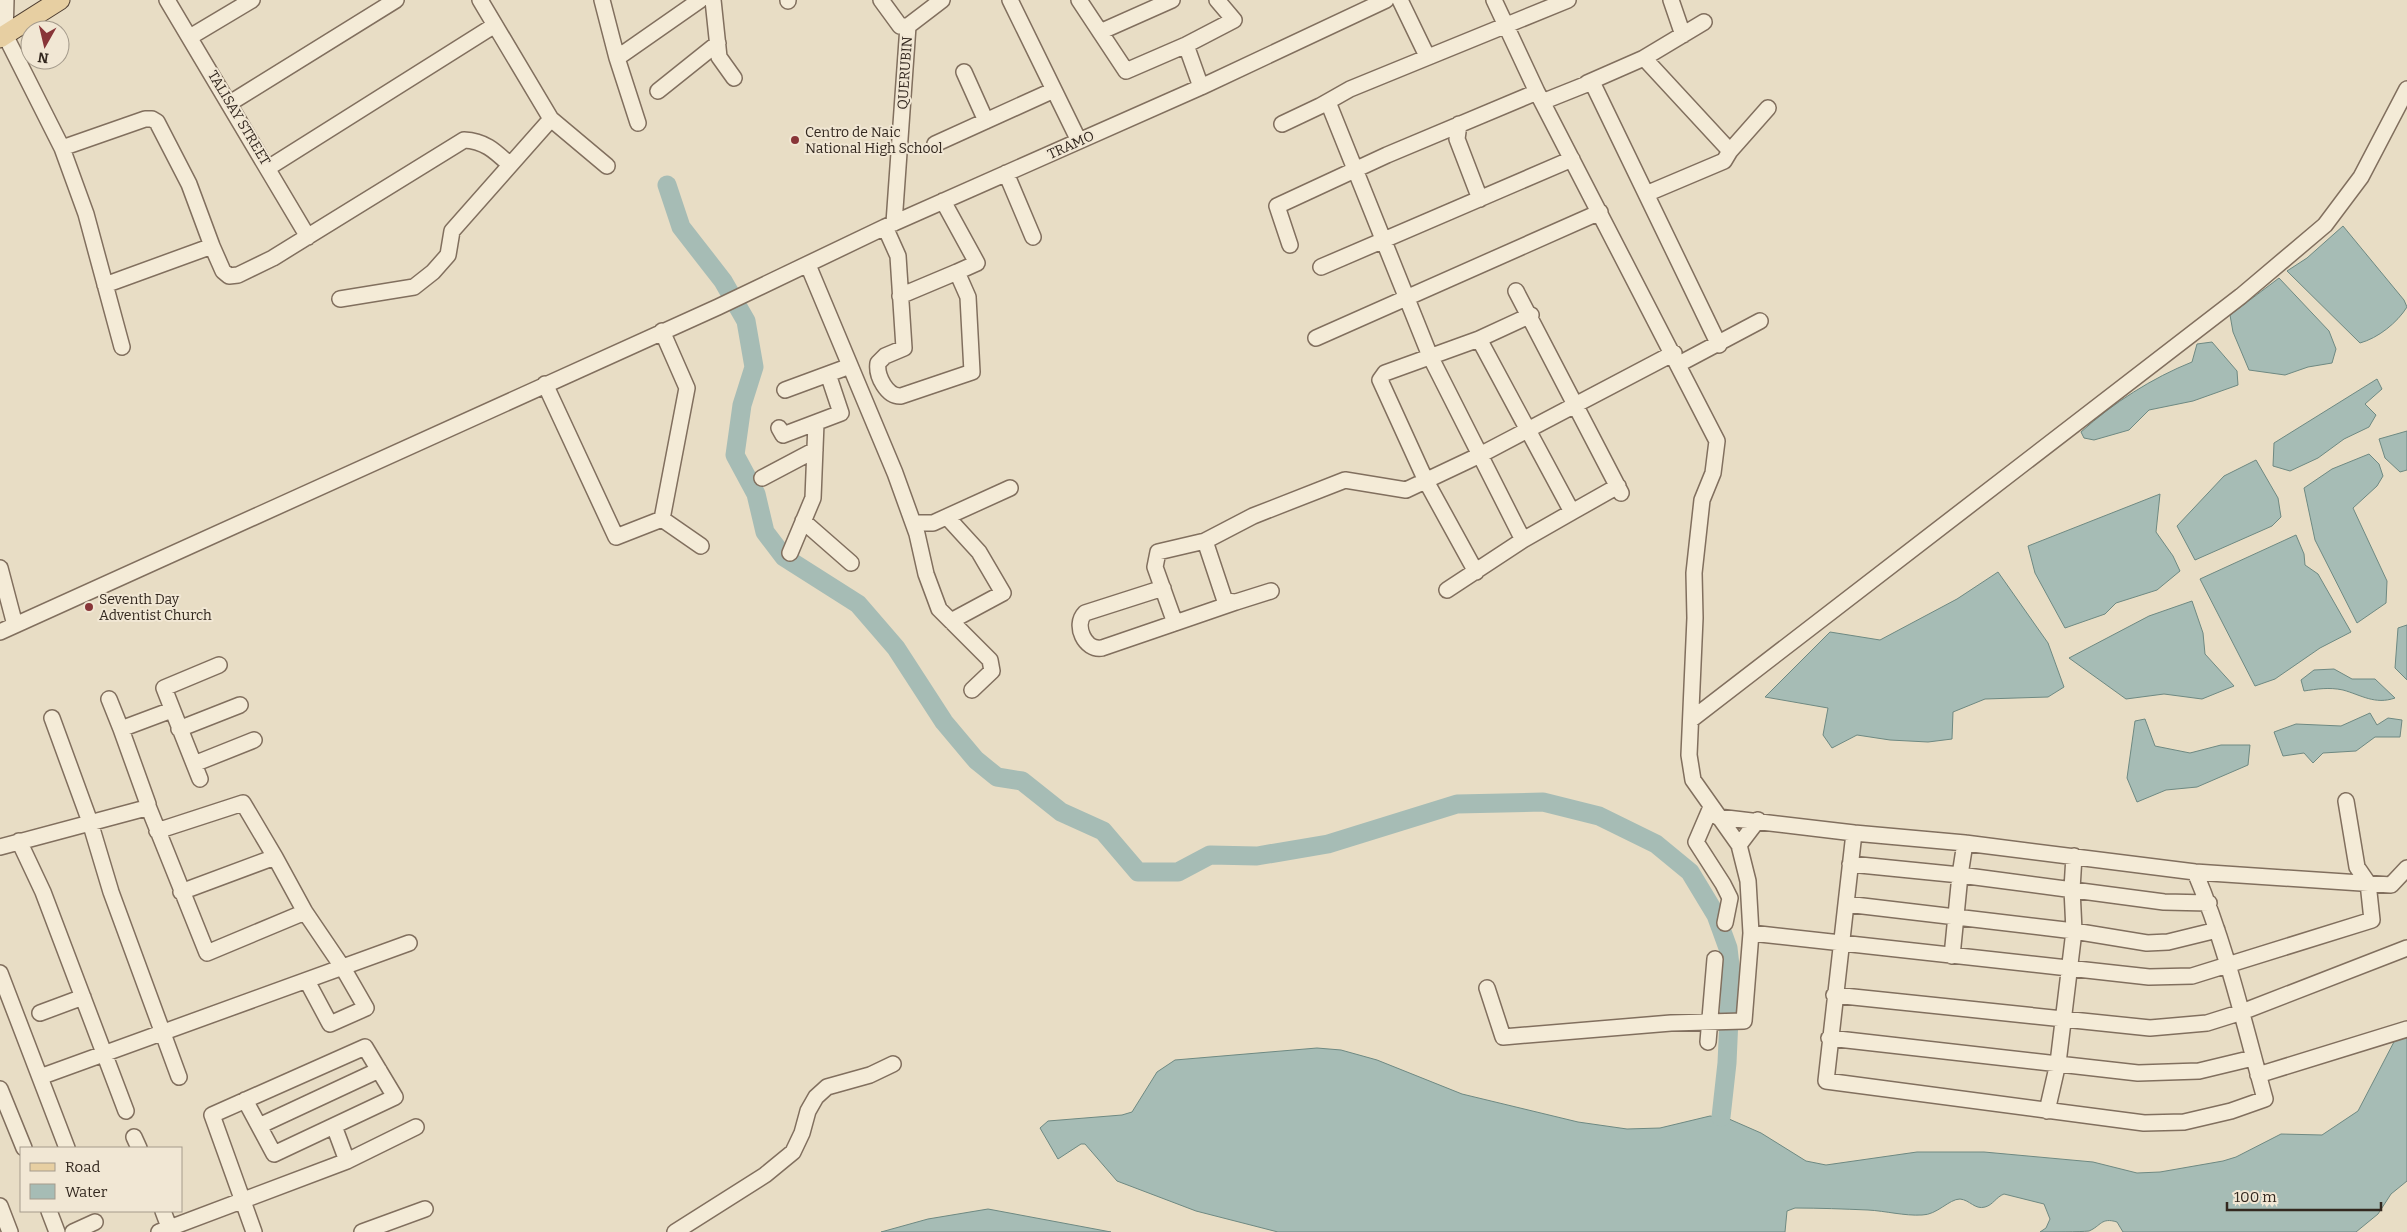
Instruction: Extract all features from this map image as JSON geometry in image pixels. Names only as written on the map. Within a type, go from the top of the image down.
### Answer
[{"type":"main road","points":[[2,36],[60,0]]},
{"type":"street","points":[[6,0],[2,36],[62,148],[86,214],[122,347]]},
{"type":"street","name":"TALISAY STREET","points":[[167,0],[308,237]]},
{"type":"street","points":[[190,37],[252,0]]},
{"type":"street","points":[[230,104],[396,0]]},
{"type":"street","points":[[480,0],[551,119],[607,166]]},
{"type":"street","points":[[602,0],[638,124]]},
{"type":"street","points":[[618,58],[700,0]]},
{"type":"street","points":[[713,0],[719,57],[734,78]]},
{"type":"street","points":[[881,0],[900,26],[908,26]]},
{"type":"street","name":"QUERUBIN","points":[[890,225],[908,26],[942,0]]},
{"type":"street","points":[[1010,0],[1079,141]]},
{"type":"street","points":[[1079,0],[1126,71],[1186,45],[1234,20],[1217,0]]},
{"type":"street","points":[[1100,32],[1172,0]]},
{"type":"street","name":"TRAMO","points":[[0,632],[756,290],[890,225],[1201,87],[1386,0]]},
{"type":"street","points":[[1400,0],[1426,56]]},
{"type":"street","points":[[1487,988],[1503,1037],[1713,1021],[1744,1021],[1751,933],[1748,881],[1739,845],[1693,780],[1689,755],[1692,719],[1694,573],[1702,500],[1713,473],[1717,441],[1677,359],[1540,97],[1494,0]]},
{"type":"street","points":[[1282,124],[1328,102],[1350,88],[1568,0]]},
{"type":"street","points":[[1670,0],[1683,35]]},
{"type":"street","points":[[1290,245],[1277,206],[1459,124],[1587,83],[1644,58],[1704,22]]},
{"type":"street","points":[[268,168],[495,26]]},
{"type":"street","points":[[658,91],[718,42]]},
{"type":"street","points":[[1186,45],[1201,87]]},
{"type":"street","points":[[1644,58],[1730,151]]},
{"type":"street","points":[[964,72],[986,121]]},
{"type":"street","points":[[1587,83],[1592,82],[1719,345]]},
{"type":"street","points":[[1692,719],[2241,296],[2325,225],[2361,176],[2407,89]]},
{"type":"street","points":[[935,144],[1054,90]]},
{"type":"street","points":[[1328,102],[1430,356],[1523,540]]},
{"type":"street","points":[[1646,194],[1724,161],[1730,151],[1768,108]]},
{"type":"street","points":[[62,148],[146,120],[152,119],[157,122],[189,184],[212,246],[223,271],[228,276],[233,276],[273,258],[464,140],[478,142],[492,148],[510,165]]},
{"type":"street","points":[[340,300],[414,288],[448,255],[452,231],[551,119]]},
{"type":"street","points":[[1459,124],[1457,139],[1480,198]]},
{"type":"street","points":[[1321,267],[1572,159]]},
{"type":"street","points":[[1006,173],[1033,236]]},
{"type":"street","points":[[900,296],[977,263],[943,201]]},
{"type":"street","points":[[1316,338],[1600,212]]},
{"type":"street","points":[[890,225],[898,256],[904,348],[880,360],[878,366],[888,392],[896,396],[910,394],[972,372],[968,296],[957,272]]},
{"type":"street","points":[[105,285],[212,246]]},
{"type":"street","points":[[808,265],[913,522],[926,574],[939,609],[990,660],[992,671],[972,690]]},
{"type":"street","points":[[1447,590],[1523,540],[1572,512],[1620,490],[1531,315],[1516,290]]},
{"type":"street","points":[[1476,572],[1426,481],[1380,380],[1385,373],[1479,339],[1531,315]]},
{"type":"street","points":[[1175,624],[1154,562],[1158,552],[1205,541],[1253,516],[1345,480],[1406,490],[1480,455],[1576,404],[1677,359],[1719,345],[1760,321]]},
{"type":"street","points":[[662,332],[687,388],[662,520]]},
{"type":"street","points":[[1479,339],[1572,512]]},
{"type":"street","points":[[785,390],[850,366]]},
{"type":"street","points":[[778,428],[783,436],[841,413],[828,374]]},
{"type":"street","points":[[545,384],[616,537],[662,520]]},
{"type":"street","points":[[790,553],[813,498],[816,423]]},
{"type":"street","points":[[762,478],[815,450]]},
{"type":"street","points":[[913,522],[933,523],[1010,488]]},
{"type":"street","points":[[947,517],[979,552],[1004,593],[951,621]]},
{"type":"street","points":[[662,520],[701,546]]},
{"type":"street","points":[[803,521],[851,562]]},
{"type":"street","points":[[1205,541],[1222,598],[1228,602],[1236,602]]},
{"type":"street","points":[[0,568],[15,625]]},
{"type":"street","points":[[1163,588],[1085,613],[1079,627],[1088,645],[1097,649],[1271,591]]},
{"type":"street","points":[[200,779],[164,688],[219,665]]},
{"type":"street","points":[[109,699],[121,728],[156,830],[206,953],[305,912]]},
{"type":"street","points":[[179,729],[240,705]]},
{"type":"street","points":[[121,728],[168,711],[173,711]]},
{"type":"street","points":[[52,718],[90,822],[110,892],[179,1077]]},
{"type":"street","points":[[194,764],[254,740]]},
{"type":"street","points":[[1751,933],[2170,978],[2192,976],[2229,967],[2372,920],[2368,883],[2357,867],[2346,801]]},
{"type":"street","points":[[156,830],[243,803],[305,912],[343,968],[366,1008],[330,1024],[307,981]]},
{"type":"street","points":[[0,847],[148,806]]},
{"type":"street","points":[[1714,812],[1854,833],[1965,843],[2196,872],[2391,885],[2407,868]]},
{"type":"street","points":[[1714,812],[1696,842],[1730,898],[1725,923]]},
{"type":"street","points":[[1739,845],[1758,820]]},
{"type":"street","points":[[1854,833],[1829,1038],[1826,1081],[2144,1122],[2184,1122],[2231,1111],[2265,1099],[2229,967],[2196,872]]},
{"type":"street","points":[[20,841],[43,892],[126,1112]]},
{"type":"street","points":[[1952,956],[1965,843]]},
{"type":"street","points":[[2048,1111],[2058,1064],[2074,931],[2072,889],[2074,856]]},
{"type":"street","points":[[181,892],[275,857]]},
{"type":"street","points":[[1850,864],[1960,875],[2164,902],[2208,903]]},
{"type":"street","points":[[1846,904],[2074,931],[2147,943],[2168,942],[2217,930]]},
{"type":"street","points":[[40,1077],[409,944]]},
{"type":"street","points":[[1834,995],[2150,1028],[2208,1023],[2242,1012],[2407,948]]},
{"type":"street","points":[[1708,1042],[1713,1021],[1715,959]]},
{"type":"street","points":[[0,973],[67,1147]]},
{"type":"street","points":[[40,1013],[83,997]]},
{"type":"street","points":[[2258,1075],[2407,1029]]},
{"type":"street","points":[[1829,1038],[2112,1071],[2162,1073],[2199,1071],[2253,1058]]},
{"type":"street","points":[[245,1100],[274,1154],[395,1097],[365,1047],[245,1100],[212,1115],[224,1153],[254,1232]]},
{"type":"street","points":[[675,1232],[765,1174],[793,1152],[802,1134],[808,1111],[816,1097],[827,1087],[870,1075],[893,1064]]},
{"type":"street","points":[[259,1126],[379,1070]]},
{"type":"street","points":[[0,1089],[24,1147]]},
{"type":"street","points":[[334,1126],[348,1161]]},
{"type":"street","points":[[163,1212],[170,1229],[348,1161],[416,1127]]},
{"type":"street","points":[[0,1206],[10,1232]]},
{"type":"street","points":[[362,1232],[426,1209]]},
{"type":"street","points":[[49,1212],[57,1232]]},
{"type":"street","points":[[73,1232],[95,1222]]},
{"type":"water","points":[[2343,226],[2404,300],[2407,307],[2398,319],[2386,329],[2374,338],[2360,343],[2287,271],[2307,258]]},
{"type":"water","points":[[2279,278],[2329,331],[2336,349],[2332,363],[2308,367],[2285,375],[2249,370],[2233,332],[2230,315]]},
{"type":"water","points":[[2212,342],[2237,371],[2238,385],[2193,401],[2149,410],[2129,430],[2094,440],[2084,438],[2081,432],[2106,411],[2162,376],[2192,362],[2197,344]]},
{"type":"water","points":[[2377,379],[2382,389],[2365,404],[2376,415],[2369,427],[2344,439],[2318,458],[2290,471],[2273,466],[2274,443]]},
{"type":"water","points":[[2407,431],[2407,470],[2400,472],[2385,458],[2379,439]]},
{"type":"water","points":[[2369,454],[2379,464],[2383,476],[2377,486],[2353,508],[2387,581],[2386,603],[2357,623],[2315,540],[2304,488],[2332,469]]},
{"type":"water","points":[[2256,460],[2278,498],[2281,517],[2272,526],[2195,560],[2177,526],[2224,476]]},
{"type":"water","points":[[2160,494],[2156,532],[2173,556],[2180,571],[2157,590],[2116,603],[2105,614],[2065,628],[2035,573],[2028,546]]},
{"type":"water","points":[[2296,535],[2304,554],[2305,565],[2318,574],[2351,632],[2320,648],[2275,679],[2255,686],[2200,579]]},
{"type":"water","points":[[1998,572],[2048,643],[2064,687],[2048,697],[1985,699],[1953,712],[1952,739],[1928,742],[1890,740],[1857,735],[1832,748],[1823,735],[1828,708],[1765,697],[1830,632],[1880,640],[1957,599]]},
{"type":"water","points":[[2192,601],[2203,633],[2205,654],[2234,686],[2202,699],[2164,694],[2126,699],[2069,658],[2149,616]]},
{"type":"water","points":[[2407,625],[2407,680],[2395,668],[2398,628]]},
{"type":"water","points":[[2334,669],[2352,679],[2375,679],[2395,698],[2375,700],[2343,690],[2333,689],[2304,691],[2301,680],[2314,670]]},
{"type":"water","points":[[2370,713],[2377,725],[2388,718],[2402,720],[2400,737],[2375,737],[2356,751],[2323,753],[2313,763],[2304,753],[2283,756],[2274,732],[2296,724],[2341,726]]},
{"type":"water","points":[[2145,719],[2155,746],[2190,753],[2221,745],[2250,745],[2248,765],[2197,787],[2166,790],[2137,802],[2127,778],[2135,721]]},
{"type":"water","points":[[2396,1038],[2407,1038],[2407,1181],[2391,1194],[2378,1214],[2356,1232],[2123,1232],[2117,1222],[2104,1221],[2089,1231],[2040,1232],[2046,1228],[2050,1219],[2044,1204],[2004,1194],[1985,1207],[1981,1208],[1960,1199],[1933,1212],[1922,1215],[1868,1210],[1795,1208],[1787,1211],[1785,1232],[1278,1232],[1196,1211],[1117,1181],[1085,1144],[1081,1144],[1058,1159],[1040,1128],[1048,1121],[1122,1115],[1132,1112],[1157,1072],[1175,1060],[1317,1048],[1341,1050],[1377,1060],[1462,1094],[1578,1122],[1627,1129],[1660,1128],[1710,1116],[1729,1119],[1761,1133],[1806,1161],[1826,1165],[1917,1152],[1984,1152],[2093,1162],[2137,1173],[2160,1172],[2236,1157],[2281,1134],[2322,1135],[2358,1111]]},
{"type":"water","points":[[988,1209],[1111,1232],[881,1232],[928,1219]]},
{"type":"waterway","points":[[667,185],[681,227],[723,281],[746,321],[754,367],[742,405],[735,455],[756,494],[765,532],[784,557],[858,604],[896,648],[944,722],[976,760],[997,777],[1022,781],[1061,812],[1103,831],[1138,872],[1178,872],[1210,855],[1257,856],[1328,844],[1457,804],[1543,802],[1599,816],[1656,844],[1690,872],[1716,915],[1728,948],[1731,974],[1727,1063],[1721,1117]]},
{"type":"place","name":"Centro de Naic National High School","points":[[795,140]]},
{"type":"place","name":"Seventh Day Adventist Church","points":[[89,607]]}]
